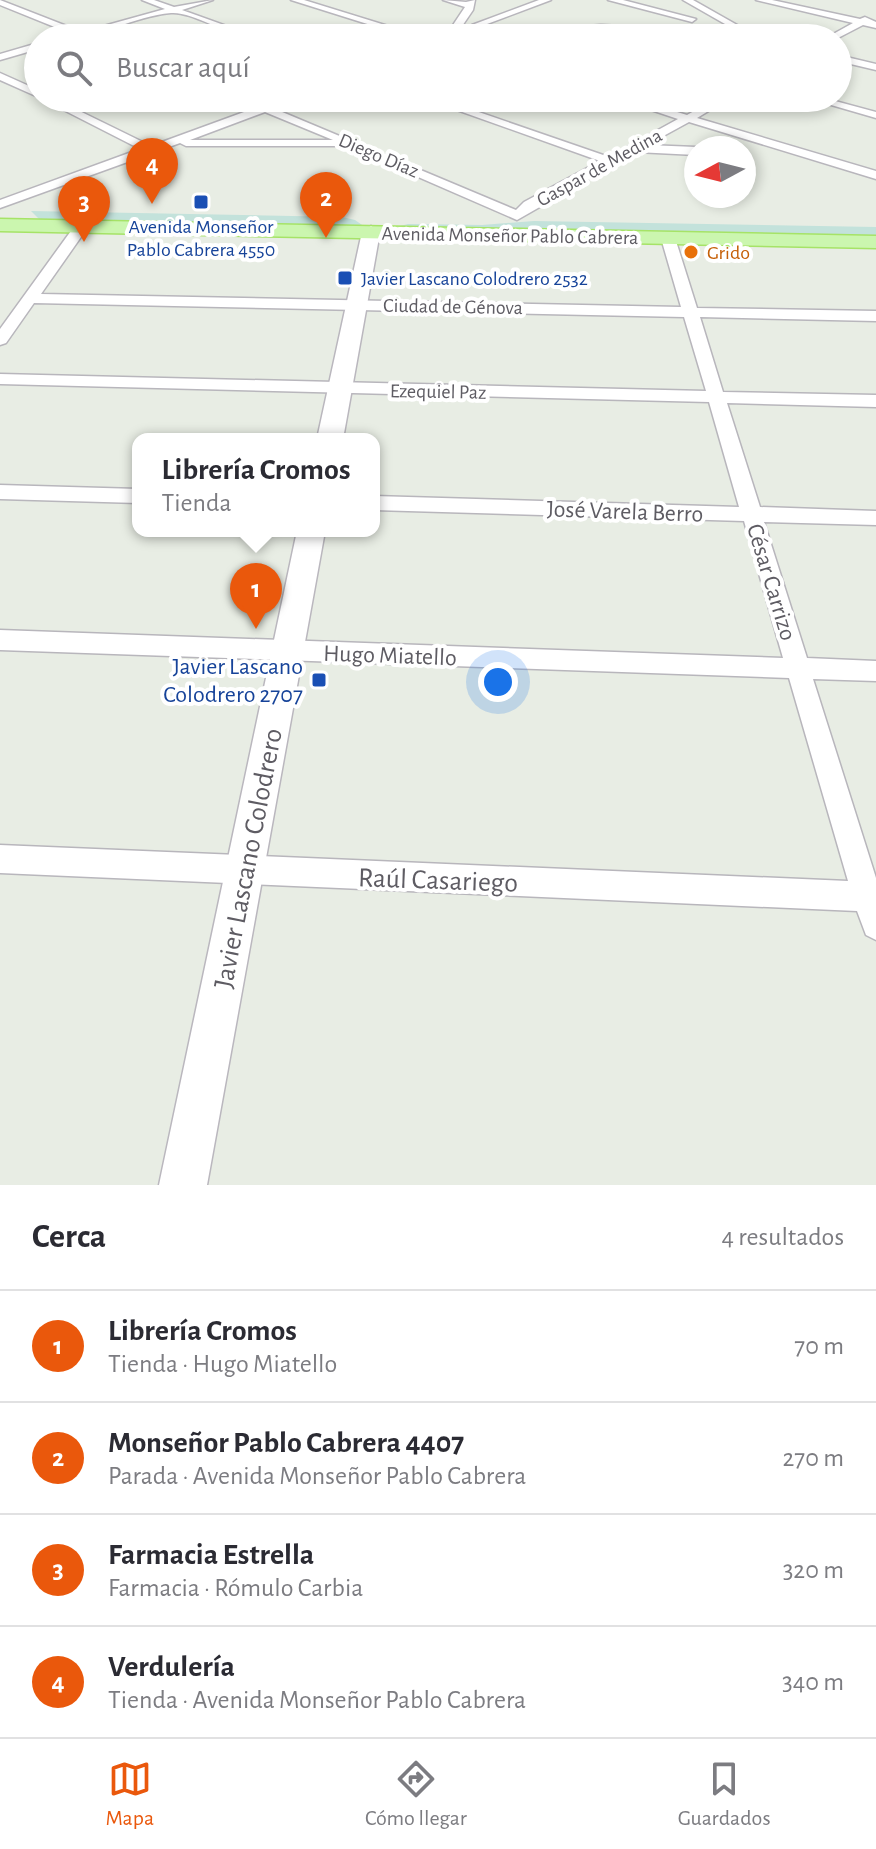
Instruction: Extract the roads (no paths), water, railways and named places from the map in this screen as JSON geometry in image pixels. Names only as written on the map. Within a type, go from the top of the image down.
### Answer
[{"type":"main road","name":"Avenida Monseñor Pablo Cabrera","points":[[5,200],[81,227],[876,242]]},
{"type":"main road","name":"Avenida Monseñor Pablo Cabrera","points":[[0,225],[44,216],[347,213],[876,223]]},
{"type":"main road","points":[[331,433],[371,232],[367,219],[347,213]]},
{"type":"main road","points":[[371,232],[393,221],[481,222],[517,216]]},
{"type":"main road","name":"Javier Lascano Colodrero","points":[[183,1185],[310,537]]},
{"type":"street","points":[[146,0],[216,24]]},
{"type":"street","points":[[125,24],[209,0]]},
{"type":"street","points":[[295,0],[375,24]]},
{"type":"street","points":[[447,0],[470,3],[459,24]]},
{"type":"street","points":[[484,24],[547,0]]},
{"type":"street","points":[[489,24],[560,0]]},
{"type":"street","points":[[597,0],[703,24]]},
{"type":"street","points":[[612,0],[708,24]]},
{"type":"street","points":[[687,0],[732,24]]},
{"type":"street","points":[[760,0],[876,25]]},
{"type":"street","points":[[0,2],[55,24]]},
{"type":"street","points":[[852,27],[876,13]]},
{"type":"street","points":[[0,57],[24,50]]},
{"type":"street","points":[[852,59],[876,65]]},
{"type":"street","points":[[0,76],[24,87]]},
{"type":"street","points":[[852,109],[876,115]]},
{"type":"street","points":[[74,112],[147,148],[177,141],[250,112]]},
{"type":"street","points":[[5,200],[248,112]]},
{"type":"street","name":"Diego Díaz","points":[[274,112],[494,203],[517,216]]},
{"type":"street","points":[[468,112],[610,161]]},
{"type":"street","points":[[665,112],[876,175]]},
{"type":"street","name":"Gaspar de Medina","points":[[517,216],[529,205],[700,112]]},
{"type":"street","points":[[177,141],[351,143]]},
{"type":"street","points":[[635,148],[684,150]]},
{"type":"street","points":[[759,152],[794,150]]},
{"type":"street","points":[[0,340],[81,227]]},
{"type":"street","name":"César Carrizo","points":[[668,238],[798,668],[872,897],[876,925]]},
{"type":"street","name":"Ciudad de Génova","points":[[30,298],[876,316]]},
{"type":"street","name":"Ezequiel Paz","points":[[0,379],[876,401]]},
{"type":"street","points":[[0,492],[132,496]]},
{"type":"street","name":"José Varela Berro","points":[[380,503],[876,518]]},
{"type":"street","name":"Hugo Miatello","points":[[0,640],[876,671]]},
{"type":"street","name":"Raúl Casariego","points":[[0,859],[872,897]]},
{"type":"place","name":"Avenida Monseñor Pablo Cabrera 4550","points":[[201,202]]},
{"type":"place","name":"Verdulería","points":[[152,204]]},
{"type":"place","name":"Monseñor Pablo Cabrera 4407","points":[[326,238]]},
{"type":"place","name":"Farmacia Estrella","points":[[84,242]]},
{"type":"place","name":"Grido","points":[[691,252]]},
{"type":"place","name":"Javier Lascano Colodrero 2532","points":[[345,278]]},
{"type":"place","name":"Librería Cromos","points":[[256,629]]},
{"type":"place","name":"Javier Lascano Colodrero 2707","points":[[319,680]]}]
